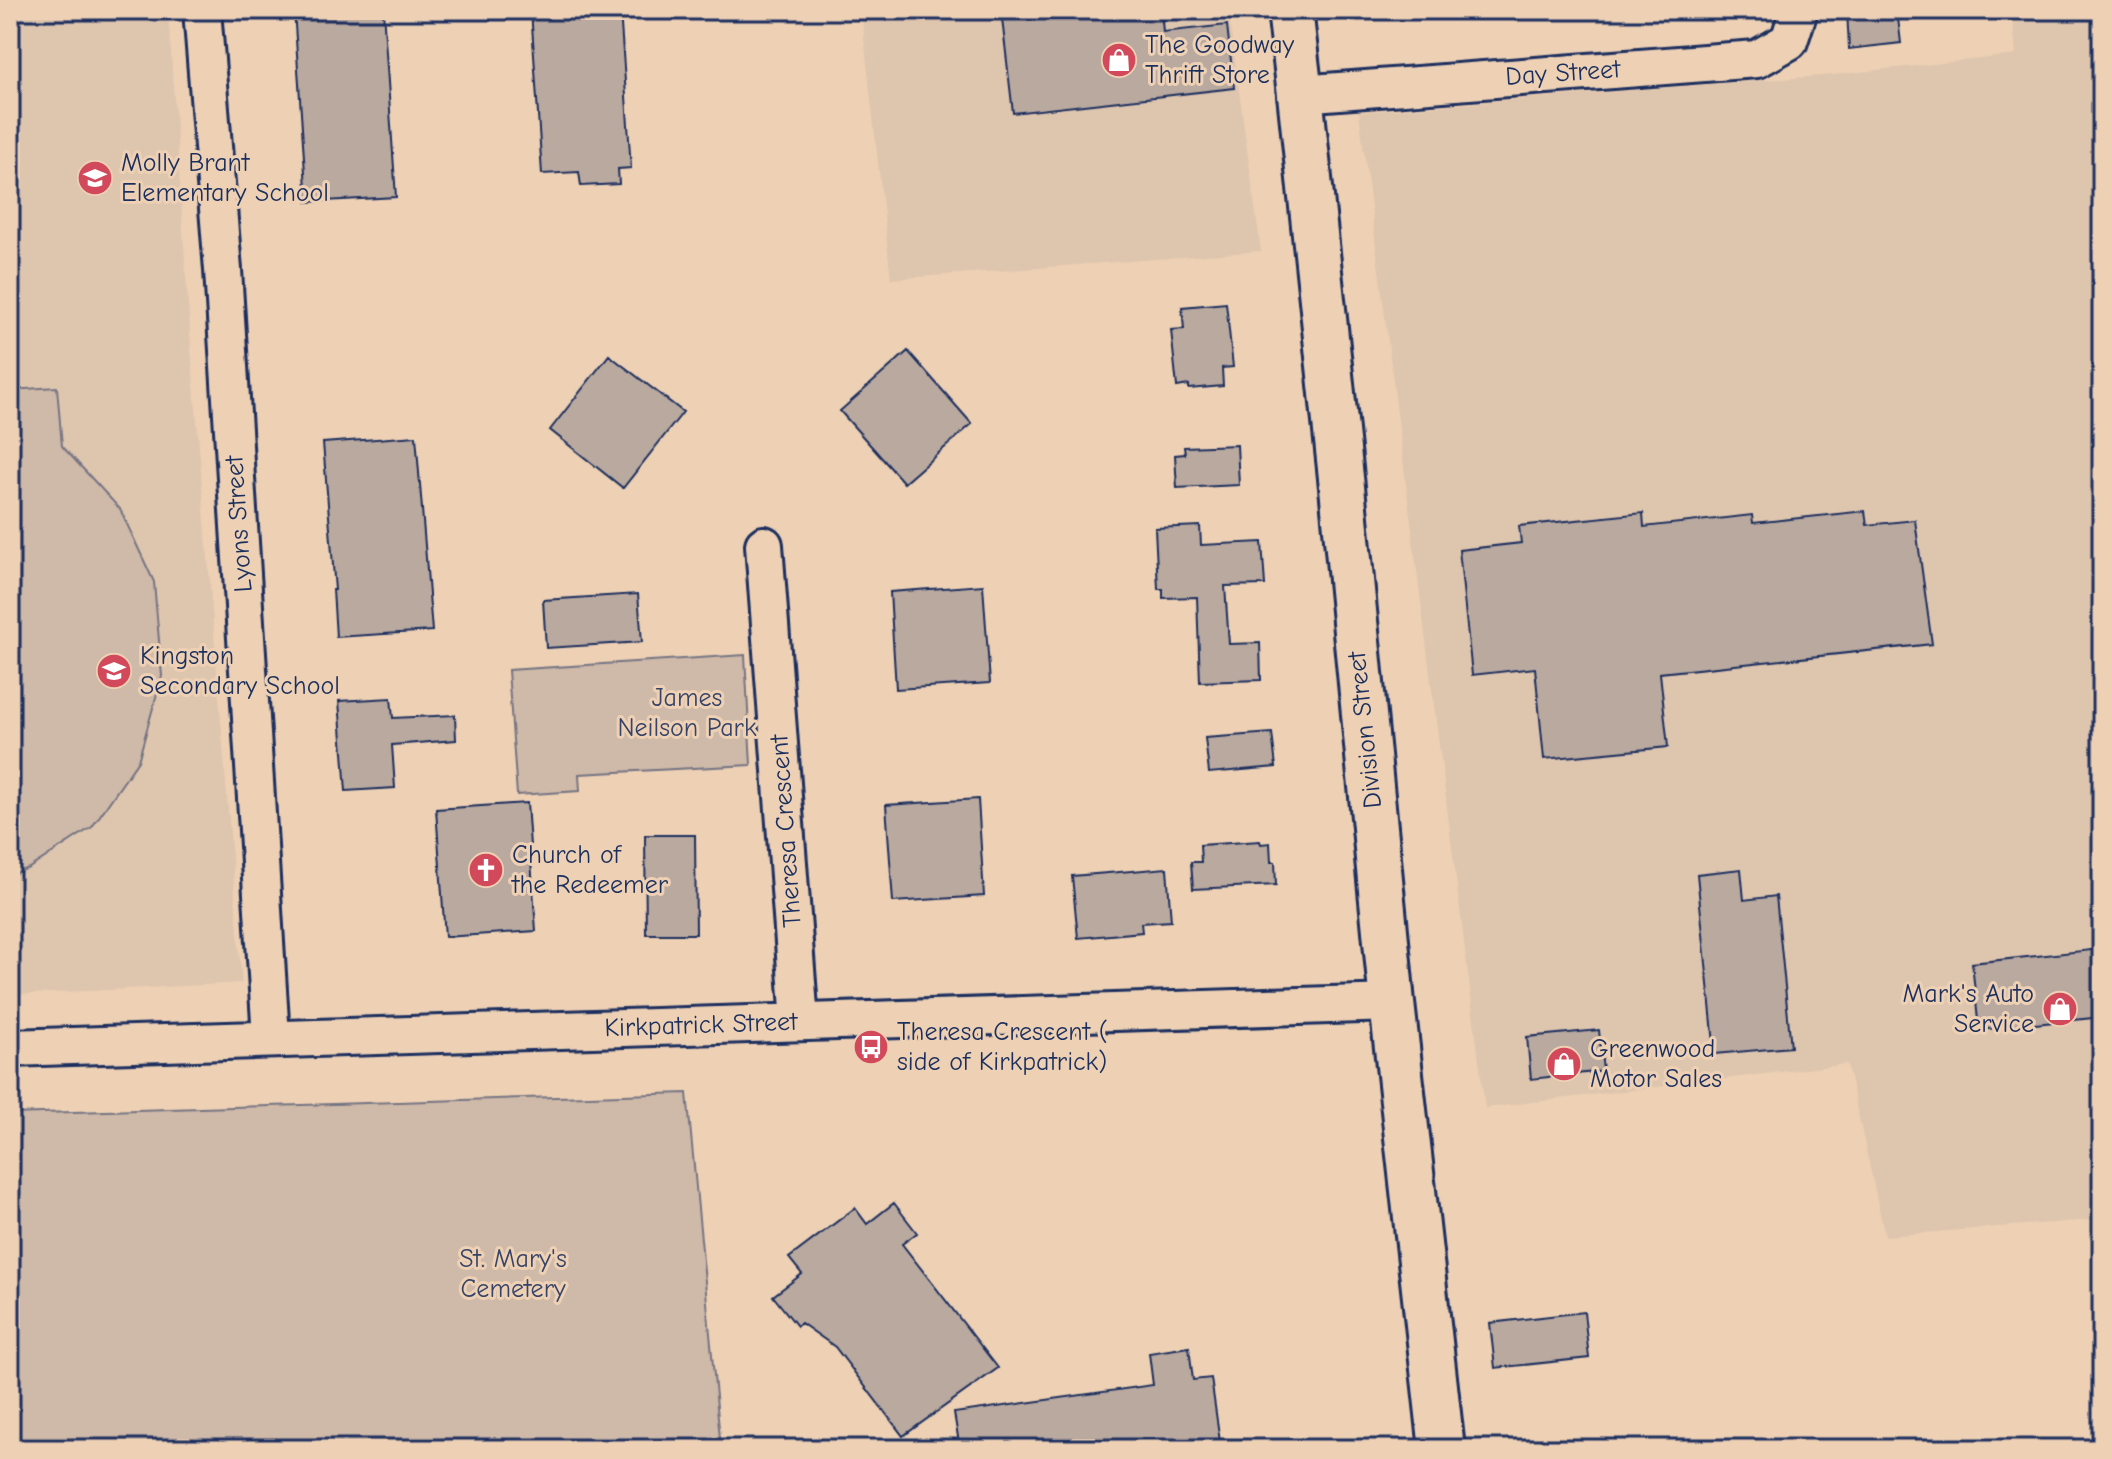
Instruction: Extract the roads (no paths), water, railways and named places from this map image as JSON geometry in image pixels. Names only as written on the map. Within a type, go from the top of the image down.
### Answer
[{"type":"main road","name":"Division Street","points":[[1290,10],[1342,487],[1392,1003],[1442,1449]]},
{"type":"street","name":"Lyons Street","points":[[202,10],[226,318],[271,1038]]},
{"type":"street","name":"Day Street","points":[[1300,94],[1757,59],[1789,41],[1799,10]]},
{"type":"street","name":"Theresa Crescent","points":[[764,545],[800,1022]]},
{"type":"street","name":"Kirkpatrick Street","points":[[10,1048],[1392,1003]]},
{"type":"place","name":"The Goodway Thrift Store","points":[[1119,60]]},
{"type":"place","name":"Molly Brant Elementary School","points":[[95,178]]},
{"type":"place","name":"Kingston Secondary School","points":[[114,671]]},
{"type":"place","name":"Church of the Redeemer","points":[[486,870]]},
{"type":"place","name":"Mark's Auto Service","points":[[2060,1009]]},
{"type":"place","name":"Theresa Crescent ( side of Kirkpatrick)","points":[[871,1047]]},
{"type":"place","name":"Greenwood Motor Sales","points":[[1564,1064]]},
{"type":"park label","name":"James Neilson Park","points":[[687,713]]},
{"type":"park label","name":"St. Mary's Cemetery","points":[[513,1274]]}]
